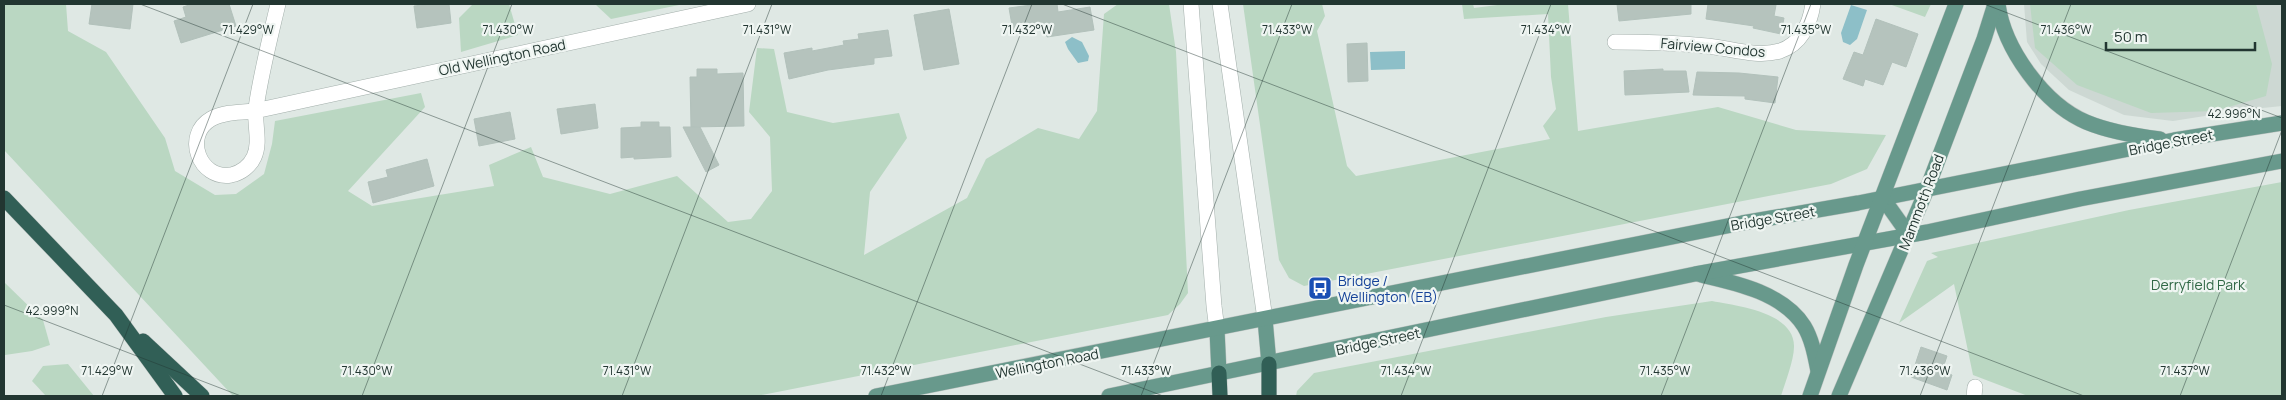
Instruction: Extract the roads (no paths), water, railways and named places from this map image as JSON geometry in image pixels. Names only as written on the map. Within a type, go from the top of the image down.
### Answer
[{"type":"highway","points":[[4,198],[116,315],[202,396]]},
{"type":"highway","points":[[116,315],[175,396]]},
{"type":"highway","points":[[1269,364],[1269,396]]},
{"type":"highway","points":[[1219,373],[1220,396]]},
{"type":"main road","points":[[1810,396],[1882,197],[1956,4]]},
{"type":"main road","points":[[1997,4],[2003,29],[2019,58],[2032,77],[2067,111],[2085,121],[2108,130],[2134,136],[2174,140]]},
{"type":"main road","name":"Mammoth Road","points":[[1839,396],[1927,189],[1997,4]]},
{"type":"main road","name":"Bridge Street","points":[[1217,330],[2174,140],[2282,123]]},
{"type":"main road","name":"Bridge Street","points":[[1219,373],[1694,274],[1908,235],[2282,161]]},
{"type":"main road","points":[[1882,197],[1908,235]]},
{"type":"main road","points":[[1694,274],[1731,282],[1759,292],[1790,311],[1804,326],[1812,344],[1818,371]]},
{"type":"main road","points":[[1265,319],[1269,364]]},
{"type":"main road","points":[[1108,396],[1219,373],[1217,330]]},
{"type":"main road","name":"Wellington Road","points":[[876,396],[1217,330]]},
{"type":"street","points":[[255,111],[278,4]]},
{"type":"street","name":"Old Wellington Road","points":[[255,111],[257,148],[254,158],[248,166],[230,176],[219,175],[210,171],[198,155],[196,146],[197,136],[208,120],[217,116],[255,111],[748,4]]},
{"type":"street","points":[[1191,4],[1217,330]]},
{"type":"street","points":[[1220,4],[1265,319]]},
{"type":"street","name":"Fairview Condos","points":[[1615,42],[1662,42],[1757,53],[1779,51],[1792,45],[1803,33],[1810,22],[1813,4]]},
{"type":"water","points":[[1851,5],[1867,10],[1857,39],[1850,45],[1843,42],[1841,33]]},
{"type":"water","points":[[1072,37],[1082,42],[1089,56],[1088,61],[1078,63],[1068,49],[1065,42]]},
{"type":"water","points":[[1405,51],[1405,69],[1371,70],[1370,52]]},
{"type":"place","name":"Bridge / Wellington (EB)","points":[[1320,288]]},
{"type":"park label","name":"Derryfield Park","points":[[2198,284]]}]
